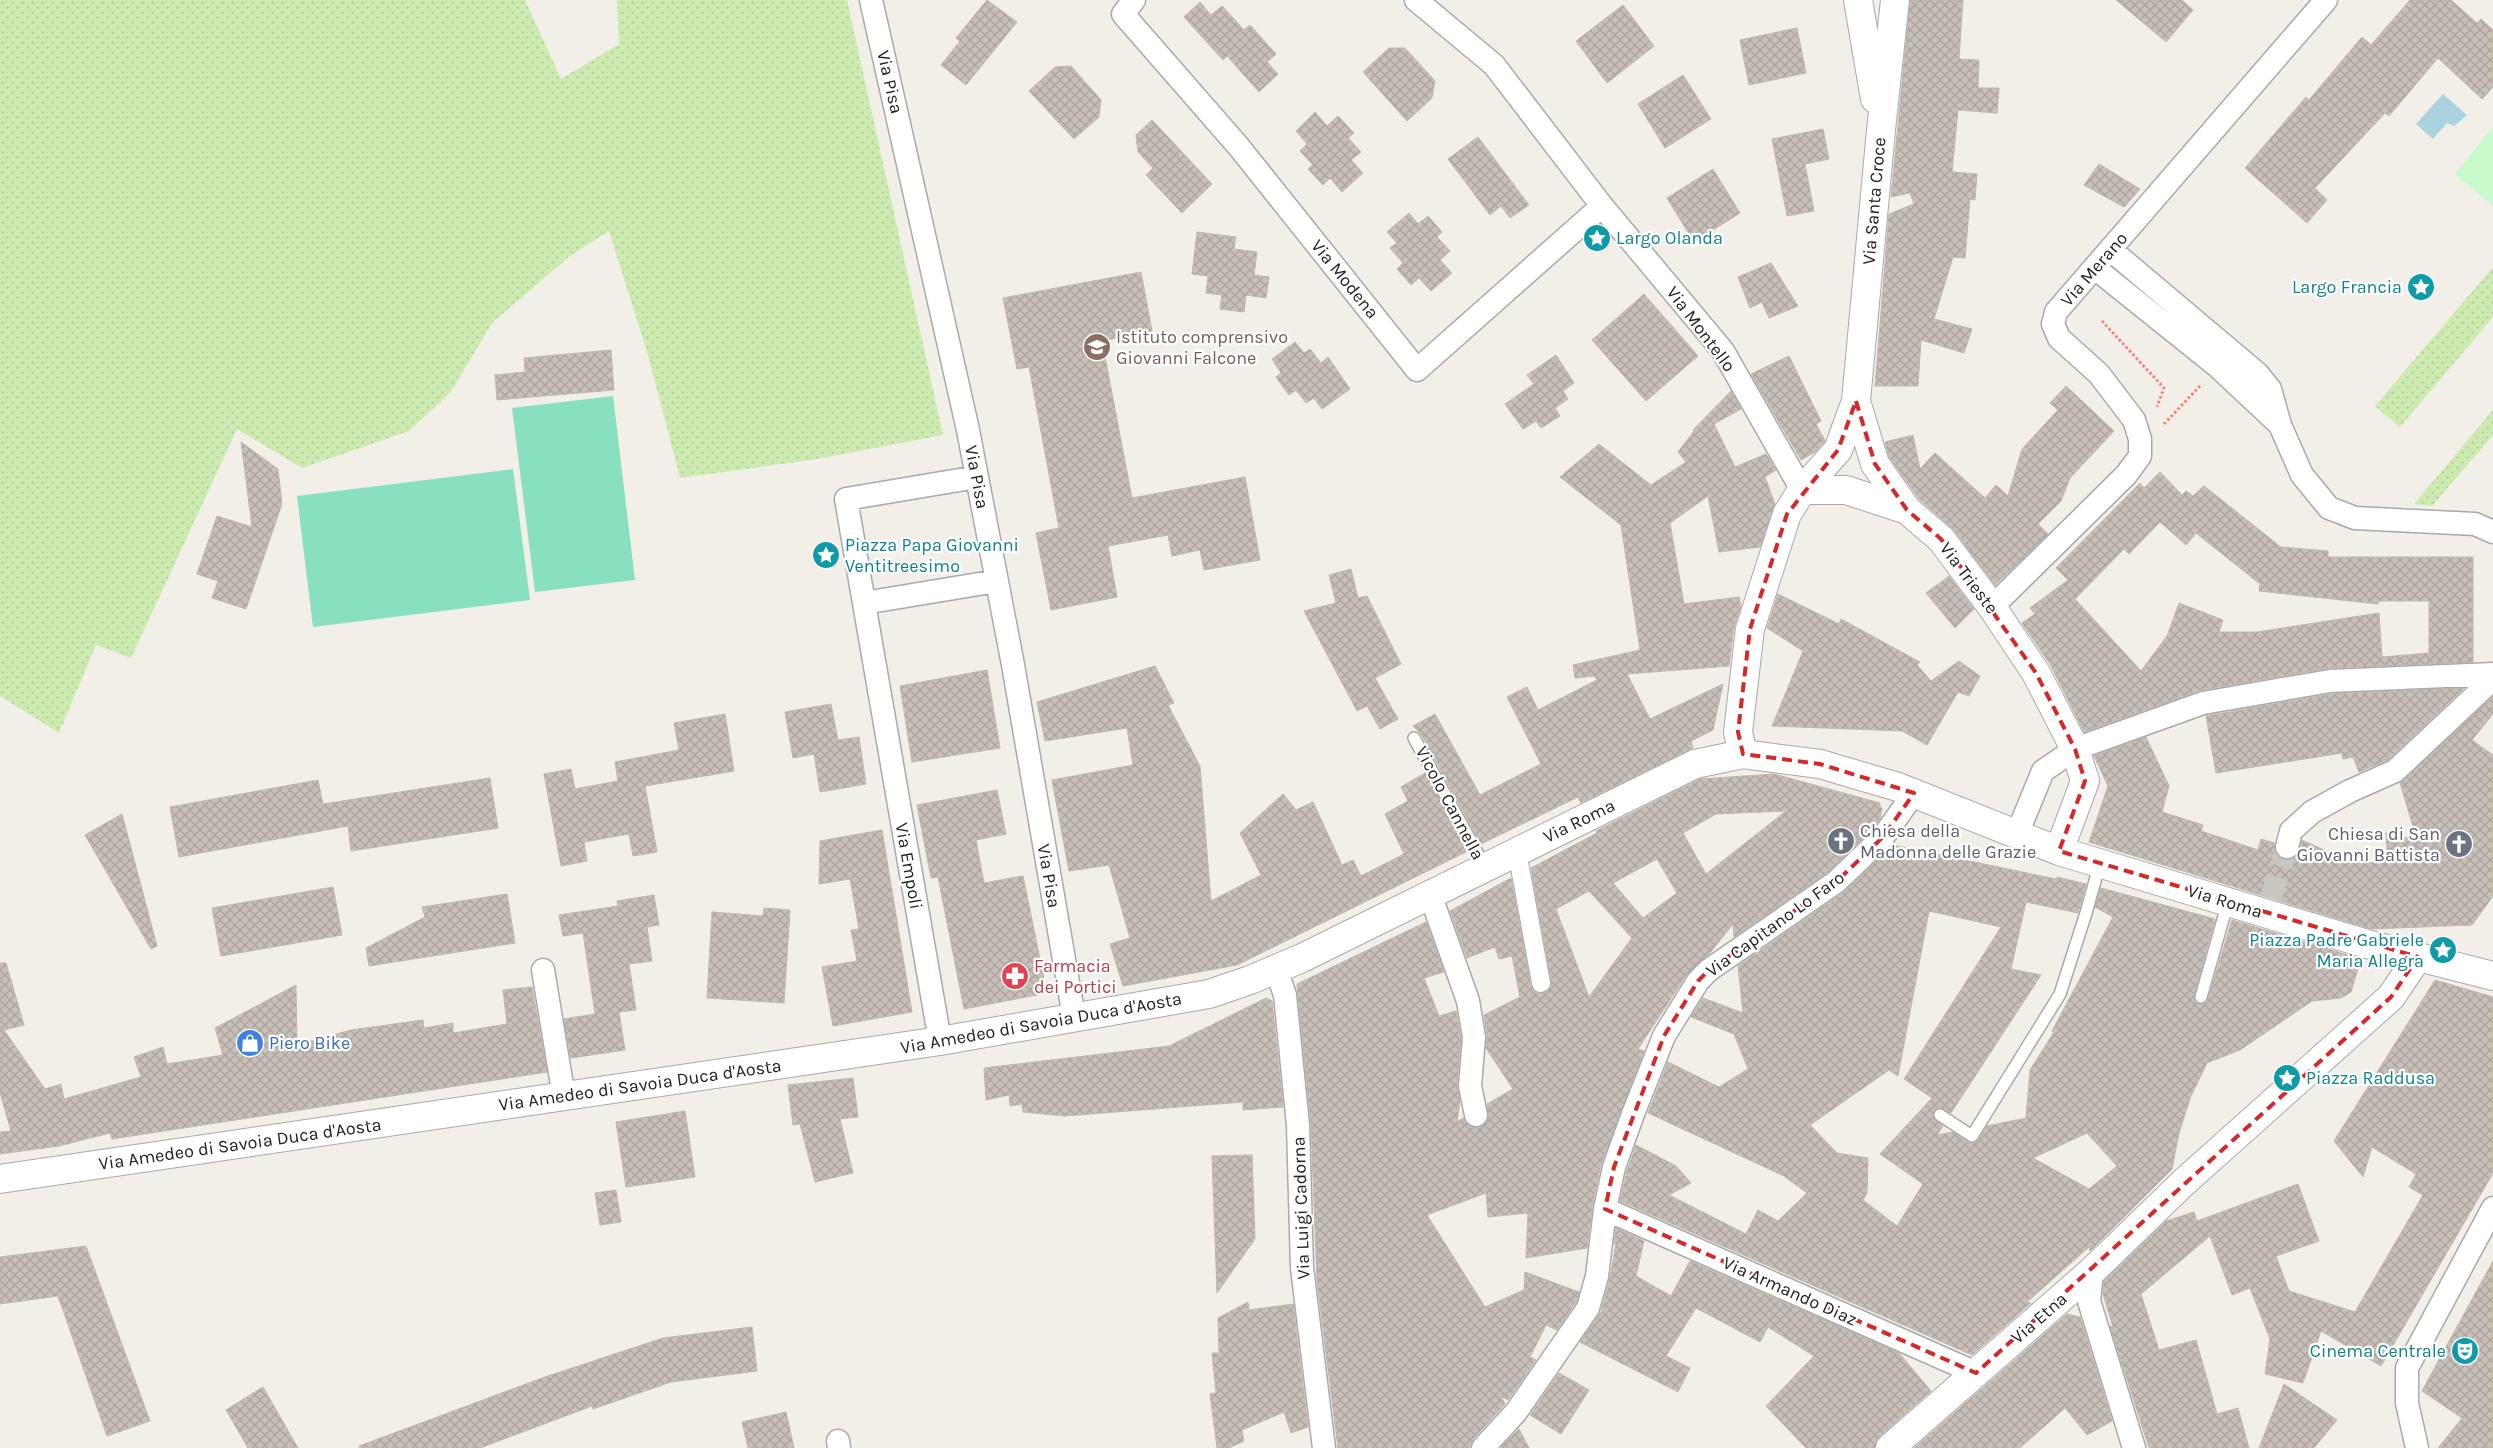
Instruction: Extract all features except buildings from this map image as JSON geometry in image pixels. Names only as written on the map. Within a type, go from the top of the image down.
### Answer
[{"type":"street","name":"Via Pisa","points":[[871,0],[956,373],[977,477],[1074,1018]]},
{"type":"street","name":"Via Modena","points":[[1134,0],[1123,14],[1239,147],[1417,370],[1602,206]]},
{"type":"street","name":"Via Montello","points":[[1416,0],[1494,65],[1602,206],[1723,351],[1802,490]]},
{"type":"street","points":[[1858,0],[1881,130]]},
{"type":"street","name":"Via Santa Croce","points":[[1856,401],[1895,0]]},
{"type":"street","name":"Via Merano","points":[[1992,607],[2126,475],[2140,456],[2140,439],[2134,420],[2099,374],[2059,338],[2053,324],[2056,312],[2326,0]]},
{"type":"street","points":[[2111,250],[2258,374],[2270,389],[2280,425],[2302,475],[2328,508],[2355,518],[2476,524],[2493,532]]},
{"type":"street","points":[[2096,268],[2217,366],[2280,425]]},
{"type":"street","points":[[1744,754],[1738,732],[1750,629],[1788,514],[1802,490],[1838,450],[1856,401]]},
{"type":"street","points":[[1856,401],[1875,464],[1907,510]]},
{"type":"street","name":"Via Empoli","points":[[940,1041],[846,499],[977,477]]},
{"type":"street","name":"Via Trieste","points":[[1802,490],[1846,490],[1907,510],[1941,539],[1992,607],[2036,673],[2075,749],[2085,781],[2080,857]]},
{"type":"street","points":[[864,603],[997,581]]},
{"type":"street","points":[[2017,834],[2043,771],[2075,749],[2203,703],[2330,681],[2493,674]]},
{"type":"street","points":[[2287,847],[2291,831],[2312,812],[2350,791],[2395,771],[2493,679]]},
{"type":"street","name":"Via Roma","points":[[1276,969],[1695,764],[1744,754],[1820,764],[1906,790],[2080,857],[2228,902],[2269,906],[2367,944],[2493,976]]},
{"type":"street","name":"Via Capitano Lo Faro","points":[[1483,1448],[1516,1412],[1588,1308],[1597,1276],[1605,1208],[1614,1167],[1664,1036],[1698,982],[1709,970],[1836,882],[1883,837],[1906,790]]},
{"type":"street","points":[[1517,851],[1540,983]]},
{"type":"street","points":[[1430,894],[1468,1001],[1474,1037],[1470,1086],[1476,1115]]},
{"type":"street","name":"Via Etna","points":[[1890,1448],[2092,1271],[2183,1184],[2391,997],[2418,957]]},
{"type":"street","name":"Via Amedeo di Savoia Duca d'Aosta","points":[[0,1179],[940,1041],[1209,994],[1276,969]]},
{"type":"street","name":"Via Luigi Cadorna","points":[[1276,969],[1285,995],[1298,1116],[1302,1268],[1324,1448]]},
{"type":"street","points":[[543,970],[564,1096]]},
{"type":"street","name":"Via Armando Diaz","points":[[1605,1208],[1976,1373]]},
{"type":"street","points":[[2416,1448],[2407,1402],[2407,1368],[2493,1208]]},
{"type":"street","points":[[2092,1271],[2089,1301],[2134,1448]]},
{"type":"lane","name":"Vicolo Cannella","points":[[1414,738],[1485,868]]},
{"type":"lane","points":[[1940,1115],[1972,1136],[2060,994],[2086,914],[2080,857]]},
{"type":"lane","points":[[2201,997],[2228,902]]},
{"type":"path","points":[[2102,321],[2164,388],[2157,408]]},
{"type":"path","points":[[2164,424],[2193,393]]},
{"type":"highlighted area","points":[[1856,401],[1875,464],[1907,510],[1941,539],[2036,673],[2075,749],[2085,781],[2059,851],[2418,957],[2391,997],[1976,1373],[1605,1209],[1614,1167],[1664,1036],[1698,981],[1709,970],[1836,882],[1883,837],[1914,793],[1820,764],[1743,754],[1738,732],[1750,629],[1787,514],[1838,450]]},
{"type":"green space","points":[[0,0],[525,0],[561,79],[619,44],[617,0],[847,0],[943,435],[811,460],[680,478],[648,355],[609,231],[570,256],[492,323],[450,393],[409,431],[302,468],[237,429],[131,658],[96,645],[59,733],[0,696]]},
{"type":"green space","points":[[2493,127],[2493,206],[2455,174]]},
{"type":"green space","points":[[2493,267],[2493,317],[2400,427],[2375,406]]},
{"type":"green space","points":[[613,396],[635,580],[535,592],[512,408]]},
{"type":"green space","points":[[2493,410],[2493,435],[2432,506],[2414,504]]},
{"type":"green space","points":[[513,469],[530,600],[313,627],[297,496]]},
{"type":"water","points":[[2443,94],[2467,115],[2454,126],[2447,123],[2433,139],[2416,124]]},
{"type":"tunnel","points":[[2271,898],[2287,847]]},
{"type":"place","name":"Largo Olanda","points":[[1597,238]]},
{"type":"place","name":"Largo Francia","points":[[2421,287]]},
{"type":"place","name":"Istituto comprensivo Giovanni Falcone","points":[[1097,347]]},
{"type":"place","name":"Piazza Papa Giovanni Ventitreesimo","points":[[826,555]]},
{"type":"place","name":"Chiesa della Madonna delle Grazie","points":[[1841,841]]},
{"type":"place","name":"Chiesa di San Giovanni Battista","points":[[2459,844]]},
{"type":"place","name":"Piazza Padre Gabriele Maria Allegra","points":[[2443,950]]},
{"type":"place","name":"Farmacia dei Portici","points":[[1015,976]]},
{"type":"place","name":"Piero Bike","points":[[250,1043]]},
{"type":"place","name":"Piazza Raddusa","points":[[2287,1078]]},
{"type":"place","name":"Cinema Centrale","points":[[2465,1351]]}]
